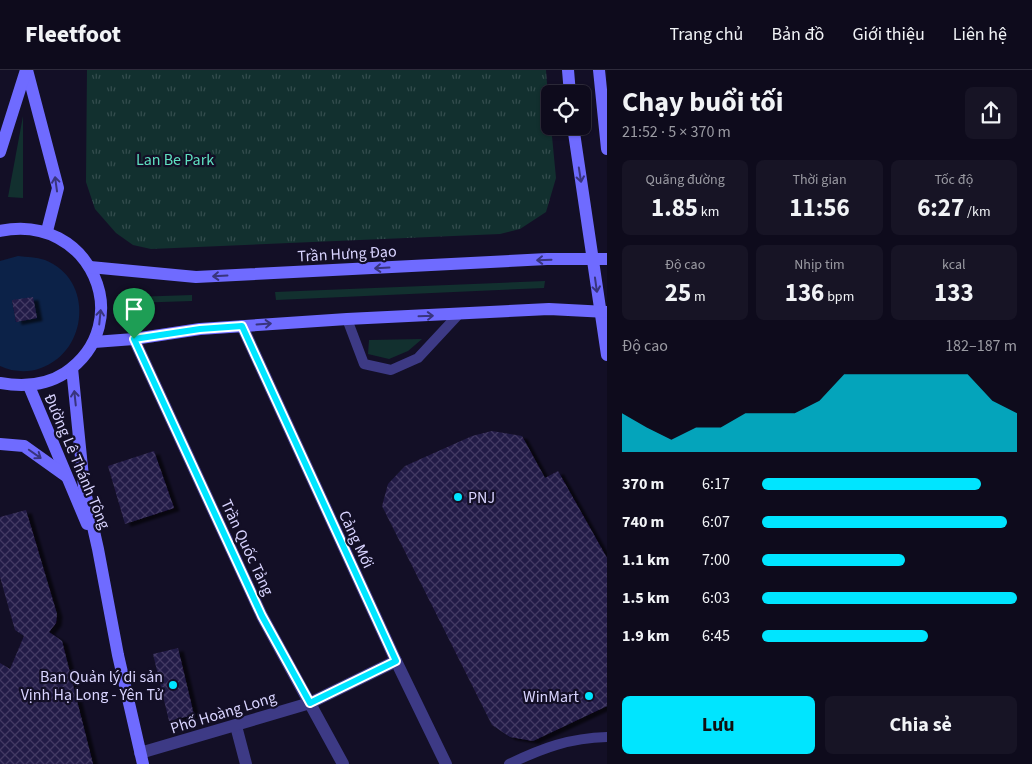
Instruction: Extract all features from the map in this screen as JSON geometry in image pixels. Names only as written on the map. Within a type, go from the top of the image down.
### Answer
[{"type":"main road","points":[[0,152],[4,126],[26,70]]},
{"type":"main road","points":[[26,70],[58,188],[47,232]]},
{"type":"main road","points":[[568,70],[569,85]]},
{"type":"main road","points":[[599,70],[607,149]]},
{"type":"main road","points":[[574,135],[593,260],[603,312],[607,356]]},
{"type":"main road","points":[[0,231],[13,228],[28,228],[47,232],[64,240],[78,252],[90,267],[99,289],[100,301],[99,325],[94,342],[82,359],[72,368],[59,377],[44,383],[29,386],[14,386],[0,383]]},
{"type":"main road","name":"Trần Hưng Đạo","points":[[90,267],[196,277],[547,259],[607,259]]},
{"type":"main road","points":[[94,342],[134,339],[200,329],[346,318],[458,315],[550,309],[603,312]]},
{"type":"main road","name":"Đường Lê Thánh Tông","points":[[72,368],[84,487],[118,655],[142,759]]},
{"type":"main road","name":"Đường Lê Thánh Tông","points":[[29,386],[98,549]]},
{"type":"main road","points":[[0,444],[24,446],[66,476]]},
{"type":"street","name":"Cảng Mới","points":[[242,326],[396,661],[446,764]]},
{"type":"street","name":"Trần Quốc Tảng","points":[[134,339],[262,616],[343,764]]},
{"type":"street","name":"Phố Hoàng Long","points":[[142,759],[236,726],[310,703],[396,661]]},
{"type":"street","points":[[236,726],[246,764]]},
{"type":"lane","points":[[346,318],[364,364],[391,370],[418,358],[458,315]]},
{"type":"lane","points":[[509,764],[555,744],[607,738]]},
{"type":"green space","name":"Lan Be Park","points":[[87,70],[546,70],[547,85],[541,85],[541,135],[552,135],[556,178],[546,212],[520,229],[500,234],[151,249],[133,245],[116,233],[95,209],[86,182]]},
{"type":"green space","points":[[23,116],[23,198],[8,197]]},
{"type":"green space","points":[[545,281],[544,288],[276,300],[275,292]]},
{"type":"green space","points":[[192,295],[192,301],[132,303],[132,297]]},
{"type":"green space","points":[[422,339],[408,351],[389,359],[368,354],[369,340]]},
{"type":"water","points":[[18,256],[45,260],[61,269],[72,282],[78,298],[79,315],[76,331],[69,347],[57,359],[41,368],[31,371],[20,371],[0,366],[0,261]],"holes":[[[12,300],[36,318],[16,322]]]},
{"type":"building","points":[[33,297],[37,318],[16,322],[12,300]]},
{"type":"building","points":[[492,431],[522,436],[545,478],[558,471],[607,558],[607,706],[533,741],[510,737],[492,725],[382,506],[388,484],[405,466],[472,436]]},
{"type":"building","points":[[154,451],[174,508],[125,524],[108,466]]},
{"type":"building","points":[[26,510],[57,614],[56,623],[49,632],[62,641],[93,764],[0,764],[0,663],[10,669],[24,636],[15,630],[0,577],[0,517]]},
{"type":"building","name":"Ban Quản lý di sản Vịnh Hạ Long - Yên Tử","points":[[178,648],[194,715],[169,721],[153,654]]},
{"type":"place","name":"PNJ","points":[[458,497]]},
{"type":"place","name":"Ban Quản lý di sản Vịnh Hạ Long - Yên Tử","points":[[173,685]]},
{"type":"place","name":"WinMart","points":[[589,696]]},
{"type":"route","points":[[242,326],[396,661],[310,703],[262,616],[134,339],[200,329],[242,326]]}]
